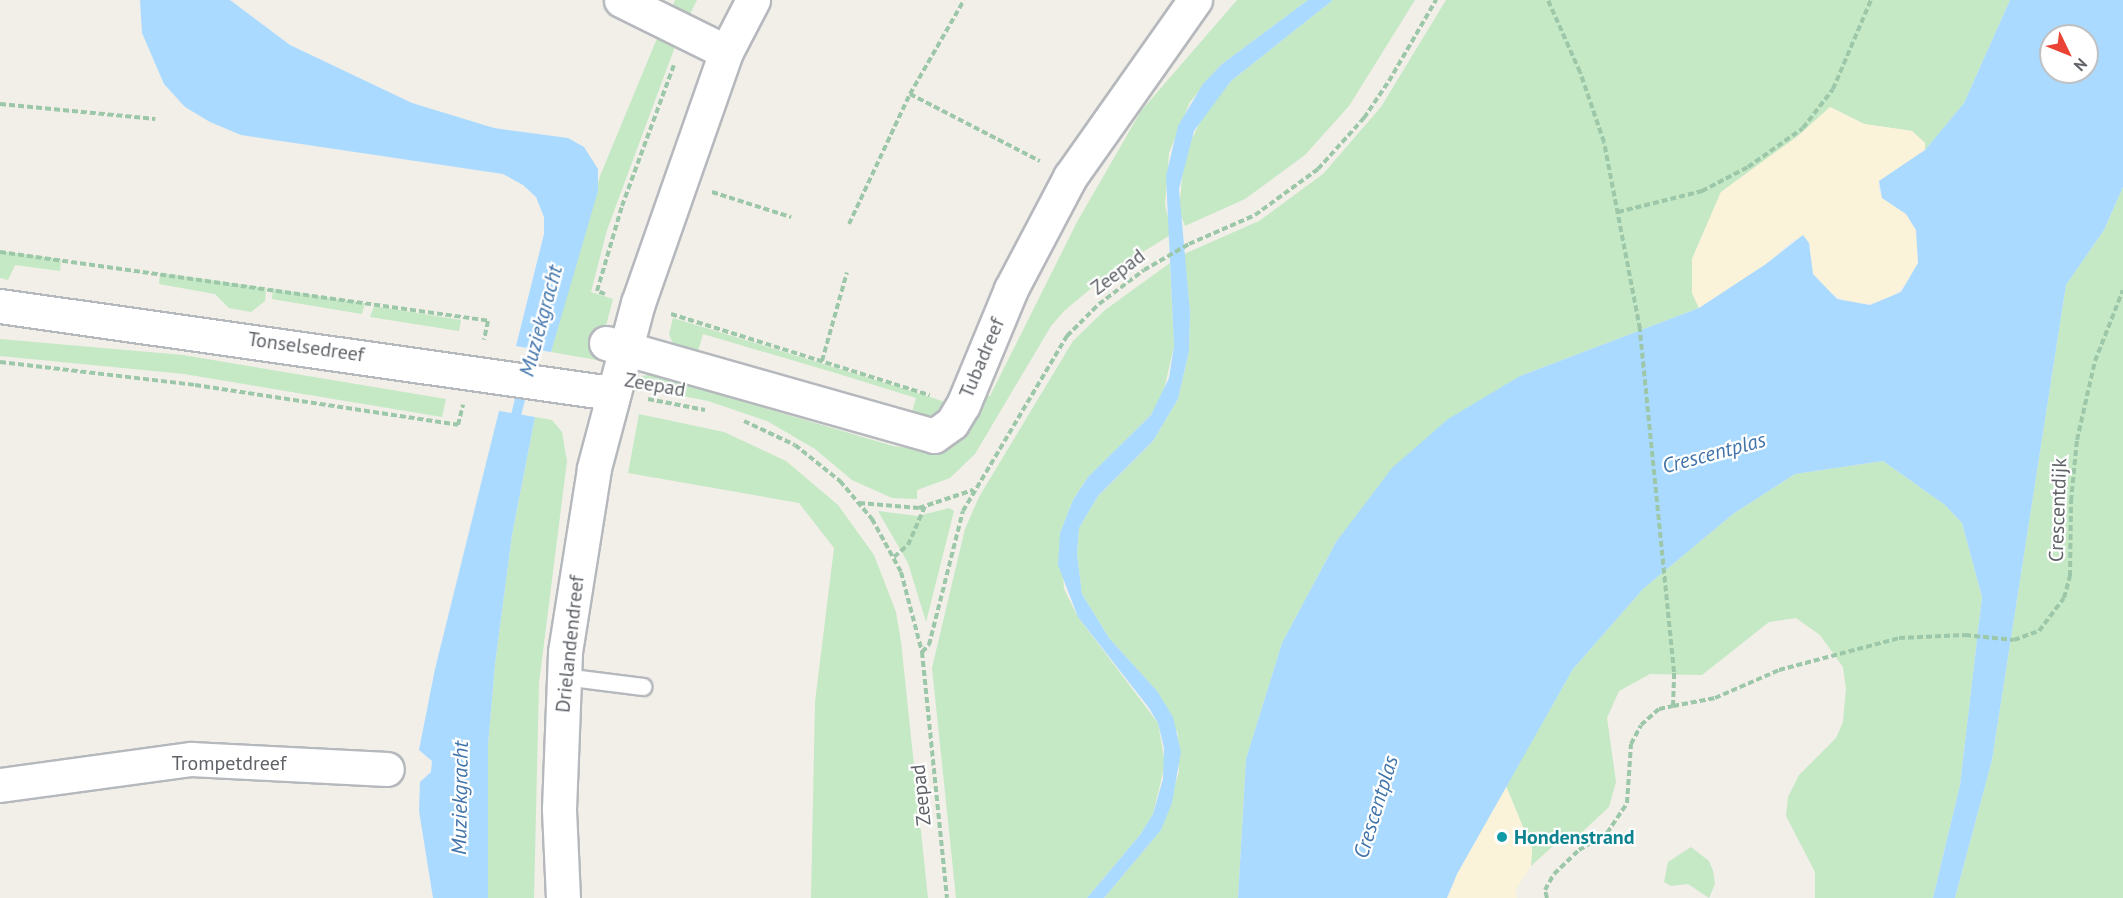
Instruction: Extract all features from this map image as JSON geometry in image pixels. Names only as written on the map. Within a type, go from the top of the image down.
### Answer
[{"type":"street","points":[[621,0],[726,51]]},
{"type":"street","points":[[611,393],[615,345],[623,299],[726,51],[753,0]]},
{"type":"street","name":"Tubadreef","points":[[615,345],[934,436],[952,423],[963,405],[1011,289],[1070,177],[1195,0]]},
{"type":"street","name":"Tonselsedreef","points":[[0,306],[488,360],[554,384],[611,393]]},
{"type":"street","name":"Drielandendreef","points":[[563,898],[559,809],[564,677],[592,477],[611,393]]},
{"type":"street","name":"Trompetdreef","points":[[0,785],[191,759],[387,769]]},
{"type":"lane","points":[[564,677],[643,687]]},
{"type":"path","points":[[849,224],[910,94],[964,0]]},
{"type":"path","name":"Zeepad","points":[[922,652],[929,645],[958,527],[974,489],[1067,336],[1107,298],[1164,257],[1228,228],[1279,200],[1335,152],[1389,81],[1436,0]]},
{"type":"path","points":[[1546,898],[1545,890],[1554,874],[1579,850],[1607,833],[1628,803],[1631,744],[1641,725],[1659,709],[1673,706],[1674,672],[1640,329],[1618,212],[1595,111],[1548,0]]},
{"type":"path","points":[[1618,212],[1702,191],[1748,167],[1803,128],[1833,89],[1871,0]]},
{"type":"path","points":[[686,33],[622,206],[597,291],[963,405]]},
{"type":"path","points":[[910,94],[1070,177]]},
{"type":"path","points":[[0,104],[155,119]]},
{"type":"path","points":[[705,190],[791,217]]},
{"type":"path","points":[[0,252],[488,321],[488,360]]},
{"type":"path","points":[[822,361],[847,272]]},
{"type":"path","name":"Crescentdijk","points":[[1673,706],[1714,698],[1779,670],[1899,638],[1965,635],[2014,640],[2039,631],[2064,598],[2073,555],[2072,469],[2080,422],[2095,361],[2123,290]]},
{"type":"path","points":[[0,362],[195,385],[458,425],[465,398]]},
{"type":"path","name":"Zeepad","points":[[611,393],[714,412]]},
{"type":"path","name":"Zeepad","points":[[736,418],[795,445],[820,463],[859,503],[894,557],[910,600],[922,652],[947,898]]},
{"type":"path","points":[[859,503],[925,506],[974,489]]},
{"type":"path","points":[[894,557],[908,545],[925,506]]},
{"type":"green space","points":[[675,0],[697,0],[689,16],[671,10]]},
{"type":"green space","points":[[1237,0],[1308,0],[1222,64],[1190,102],[1169,153],[1165,205],[1172,234],[1112,271],[1064,311],[1051,326],[975,454],[950,478],[917,490],[917,499],[892,498],[852,480],[815,449],[767,421],[708,401],[633,386],[637,378],[650,374],[893,446],[928,451],[981,395],[990,396],[1077,222],[1141,111]]},
{"type":"green space","points":[[1333,0],[1415,0],[1349,106],[1305,155],[1245,199],[1185,226],[1179,210],[1183,169],[1187,149],[1203,116],[1231,81]]},
{"type":"green space","points":[[1446,0],[2010,0],[1964,103],[1925,150],[1925,143],[1912,131],[1864,124],[1830,107],[1798,136],[1721,192],[1692,259],[1692,293],[1699,308],[1520,376],[1336,542],[1282,643],[1246,759],[1238,898],[1104,898],[1161,830],[1179,772],[1178,734],[1157,691],[1109,638],[1082,594],[1077,554],[1079,528],[1098,496],[1153,441],[1178,399],[1189,351],[1190,312],[1184,254],[1259,221],[1323,174],[1381,107]]},
{"type":"green space","points":[[658,36],[676,44],[607,230],[591,292],[613,299],[597,360],[551,352],[600,176]]},
{"type":"green space","points":[[2123,187],[2123,898],[1955,898],[1992,760],[2066,285],[2104,230]]},
{"type":"green space","points":[[0,251],[61,259],[60,271],[15,265],[8,280],[0,278]]},
{"type":"green space","points":[[1170,263],[1174,346],[1163,394],[1151,415],[1088,477],[1073,500],[1060,533],[1064,589],[1078,617],[1158,723],[1165,764],[1153,814],[1140,835],[1087,898],[956,898],[932,668],[965,529],[979,497],[1073,341],[1105,310]]},
{"type":"green space","points":[[160,273],[266,288],[265,301],[251,312],[229,308],[215,294],[159,284]]},
{"type":"green space","points":[[273,289],[365,303],[362,314],[272,299]]},
{"type":"green space","points":[[374,306],[461,320],[459,331],[370,317]]},
{"type":"green space","points":[[673,318],[948,403],[935,419],[909,423],[916,398],[839,374],[703,334],[696,358],[675,349],[669,334]]},
{"type":"green space","points":[[0,339],[183,355],[446,399],[442,417],[184,374],[0,356]]},
{"type":"green space","points":[[639,414],[724,432],[786,461],[838,505],[874,555],[896,612],[901,642],[928,898],[811,898],[815,702],[834,548],[799,503],[628,473]]},
{"type":"green space","points":[[535,417],[552,420],[562,432],[567,461],[539,683],[534,898],[488,898],[488,746],[495,664],[512,535]]},
{"type":"green space","points":[[1883,461],[1945,505],[1962,523],[1982,597],[1960,785],[1933,898],[1815,898],[1815,872],[1786,816],[1788,797],[1799,775],[1836,738],[1843,722],[1846,688],[1843,667],[1820,635],[1796,618],[1769,622],[1702,675],[1650,674],[1619,691],[1607,718],[1616,782],[1609,807],[1581,833],[1554,845],[1531,866],[1532,849],[1506,786],[1573,669],[1643,589],[1733,514],[1795,474]]},
{"type":"green space","points":[[949,508],[954,511],[926,622],[908,563],[878,511],[918,516]]},
{"type":"green space","points":[[1691,847],[1709,861],[1713,871],[1715,884],[1709,898],[1688,884],[1671,886],[1664,882],[1668,862]]},
{"type":"sand","points":[[1830,107],[1864,124],[1912,131],[1925,143],[1925,150],[1879,181],[1878,189],[1882,198],[1906,214],[1916,230],[1918,263],[1912,278],[1887,301],[1853,305],[1823,288],[1813,274],[1809,243],[1794,239],[1766,264],[1699,308],[1692,293],[1692,259],[1721,192],[1798,136]]},
{"type":"sand","name":"Hondenstrand","points":[[1506,786],[1532,849],[1531,866],[1516,889],[1517,898],[1447,898],[1457,874]]},
{"type":"water","points":[[140,0],[230,0],[290,45],[412,103],[494,128],[568,138],[584,147],[598,169],[598,191],[551,352],[516,346],[544,234],[544,217],[536,197],[523,185],[503,174],[241,135],[210,122],[185,107],[164,84],[142,33]]},
{"type":"water","points":[[1308,0],[1333,0],[1231,81],[1194,131],[1179,189],[1190,312],[1189,351],[1178,399],[1153,441],[1098,496],[1079,528],[1077,554],[1082,594],[1109,638],[1157,691],[1173,717],[1181,752],[1172,803],[1161,830],[1104,898],[1087,898],[1140,835],[1153,814],[1163,779],[1164,748],[1158,723],[1149,708],[1078,617],[1058,565],[1060,533],[1073,500],[1088,477],[1151,415],[1169,378],[1174,346],[1166,176],[1178,126],[1203,84],[1222,64]]},
{"type":"water","name":"Crescentplas","points":[[2010,0],[2123,0],[2123,187],[2104,230],[2066,285],[1992,760],[1955,898],[1933,898],[1960,785],[1982,597],[1962,523],[1945,505],[1883,461],[1795,474],[1733,514],[1643,589],[1573,669],[1457,874],[1447,898],[1238,898],[1246,759],[1282,643],[1336,542],[1392,468],[1448,419],[1520,376],[1699,308],[1766,264],[1803,235],[1809,243],[1813,274],[1837,299],[1870,305],[1901,292],[1918,263],[1916,230],[1906,214],[1882,198],[1879,181],[1925,150],[1964,103]]},
{"type":"water","points":[[499,411],[535,417],[512,535],[495,664],[488,746],[488,898],[433,898],[419,811],[420,782],[431,772],[432,761],[419,750],[435,669]]},
{"type":"waterway","name":"Muziekgracht","points":[[513,427],[536,337]]},
{"type":"place","name":"Hondenstrand","points":[[1502,837]]}]
